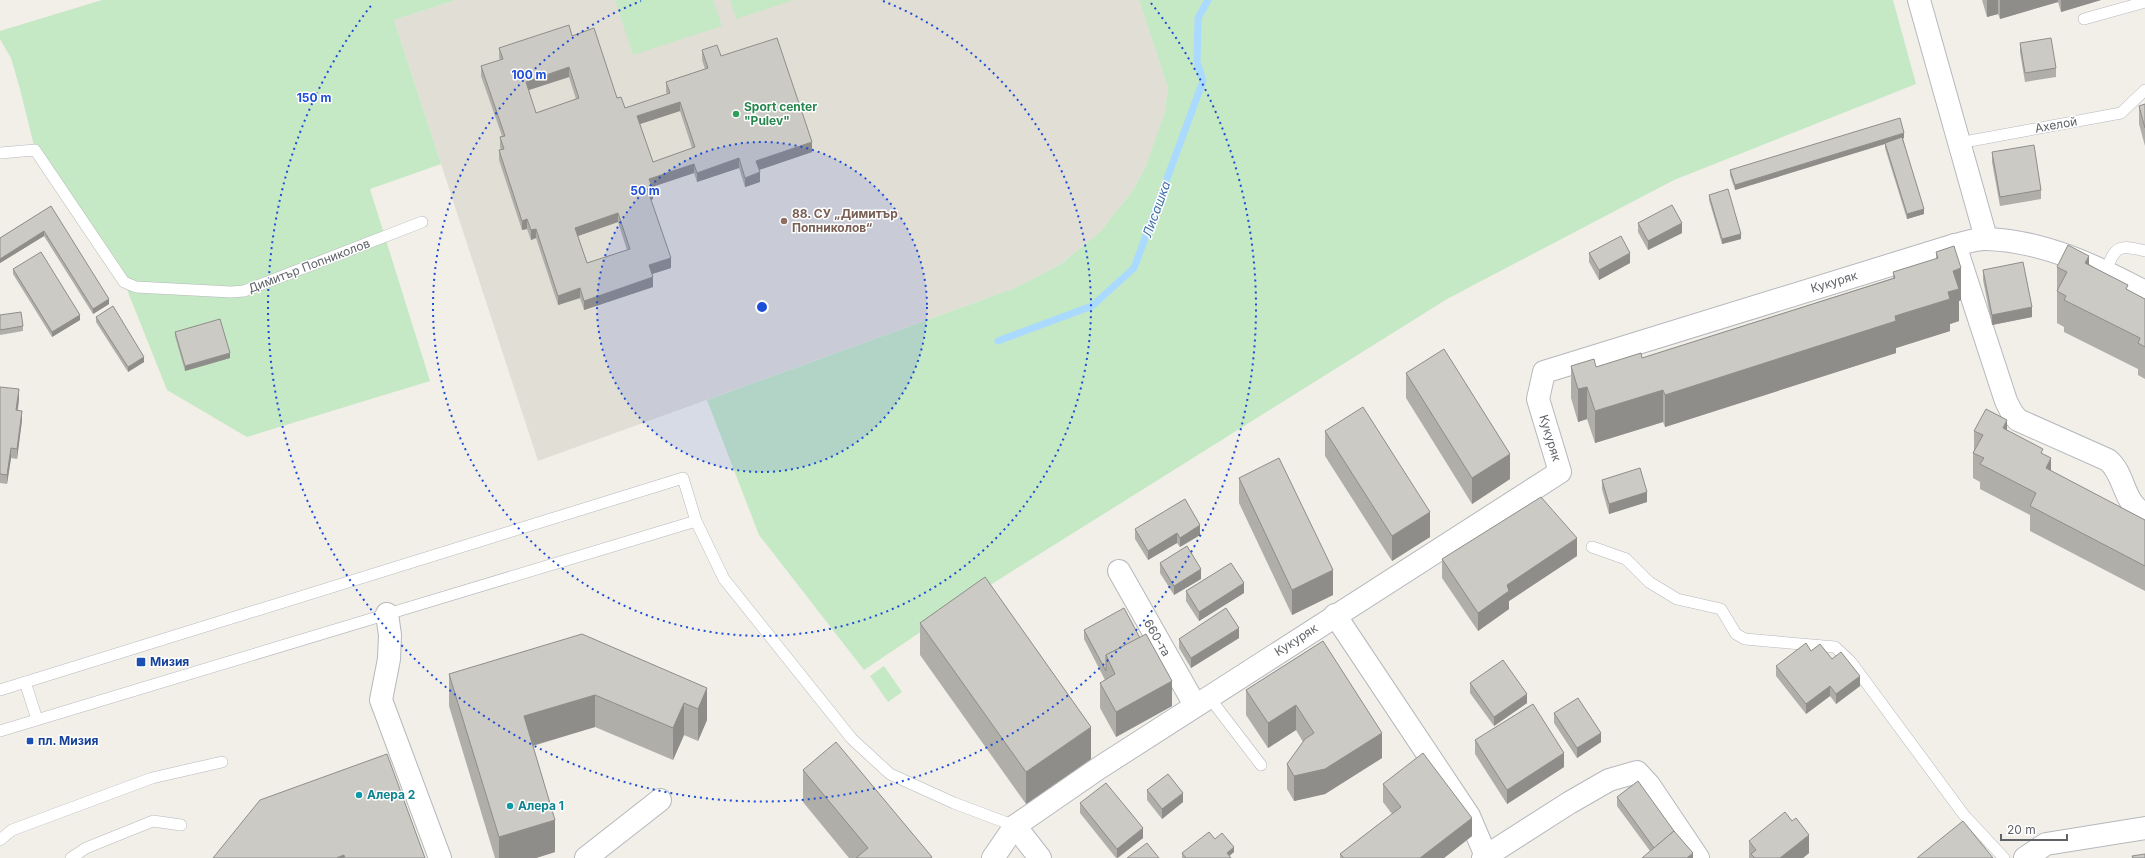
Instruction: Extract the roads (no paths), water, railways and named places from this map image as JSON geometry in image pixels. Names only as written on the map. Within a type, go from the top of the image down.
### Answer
[{"type":"street","points":[[1919,0],[1986,238]]},
{"type":"street","name":"Кукуряк","points":[[993,858],[1015,826],[1099,768],[1335,615],[1560,472],[1538,399],[1544,372],[1955,245],[1986,238],[2034,244],[2106,271],[2145,292]]},
{"type":"street","points":[[1955,245],[2006,402],[2012,412],[2018,420],[2108,460],[2117,470],[2134,507],[2145,514]]},
{"type":"street","name":"660-та","points":[[1119,571],[1202,701]]},
{"type":"street","points":[[387,614],[390,634],[389,659],[381,700],[440,858]]},
{"type":"street","points":[[1335,615],[1469,816],[1484,857],[1569,803],[1609,780],[1637,772],[1649,785],[1698,858]]},
{"type":"street","points":[[586,858],[660,800]]},
{"type":"street","points":[[1015,826],[1040,858]]},
{"type":"street","points":[[2024,858],[2046,844],[2145,828]]},
{"type":"lane","points":[[2084,19],[2145,2]]},
{"type":"lane","name":"Ахелой","points":[[1959,142],[2121,113],[2145,90]]},
{"type":"lane","name":"Димитър Попниколов","points":[[0,153],[35,150],[124,282],[136,287],[231,292],[244,291],[422,222]]},
{"type":"lane","points":[[2106,271],[2112,255],[2119,248],[2126,247],[2145,251]]},
{"type":"lane","points":[[0,690],[683,478],[696,521],[724,579],[852,738],[890,774],[954,803],[1015,826]]},
{"type":"lane","points":[[0,731],[696,521]]},
{"type":"lane","points":[[1592,547],[1626,559],[1649,582],[1677,599],[1721,609],[1736,634],[1745,639],[1835,647],[1851,662],[1964,815],[2004,858]]},
{"type":"lane","points":[[25,682],[37,720]]},
{"type":"lane","points":[[1202,701],[1261,765]]},
{"type":"lane","points":[[0,840],[12,830],[152,778],[222,762]]},
{"type":"lane","points":[[71,858],[86,848],[153,821],[181,825]]},
{"type":"waterway","name":"Лисашка","points":[[998,341],[1092,306],[1134,268],[1203,81],[1197,62],[1198,18],[1208,0]]},
{"type":"place","name":"Sport center \"Pulev\"","points":[[736,114]]},
{"type":"place","name":"88. СУ „Димитър Попниколов“","points":[[784,221]]},
{"type":"place","name":"Мизия","points":[[141,662]]},
{"type":"place","name":"пл. Мизия","points":[[30,741]]},
{"type":"place","name":"Алера 2","points":[[359,795]]},
{"type":"place","name":"Алера 1","points":[[510,806]]}]
